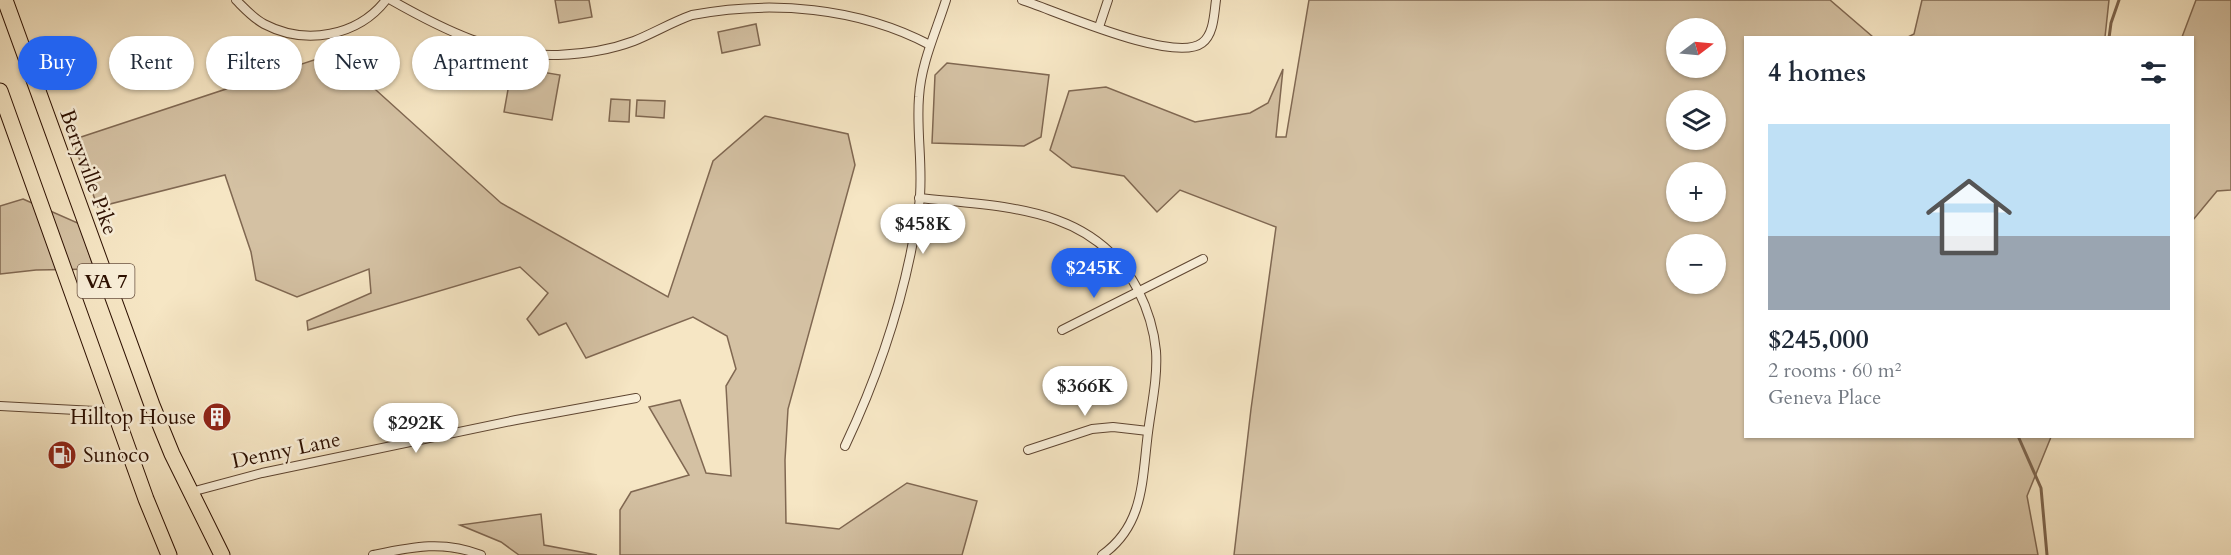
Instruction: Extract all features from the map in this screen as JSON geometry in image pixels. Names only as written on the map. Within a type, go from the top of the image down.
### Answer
[{"type":"highway","name":"Berryville Pike","points":[[6,0],[132,355],[172,454],[222,555]]},
{"type":"highway","name":"VA 7","points":[[0,91],[114,412],[169,555]]},
{"type":"highway","points":[[146,499],[158,555]]},
{"type":"street","points":[[236,0],[256,19],[276,29],[320,35],[334,34],[358,26],[386,0]]},
{"type":"street","points":[[391,0],[451,31],[483,44],[505,50],[555,55],[593,51],[634,41],[694,14],[738,3],[781,1],[817,6],[889,27],[930,45]]},
{"type":"street","points":[[845,446],[870,390],[892,325],[906,272],[919,198],[919,96],[924,63],[946,0]]},
{"type":"street","points":[[1022,0],[1164,48],[1190,48],[1202,43],[1210,32],[1216,0]]},
{"type":"street","points":[[1099,27],[1108,0]]},
{"type":"street","points":[[919,198],[1035,212],[1070,224],[1086,233],[1117,260],[1139,291],[1151,320],[1156,351],[1156,373],[1138,505],[1134,518],[1119,541],[1102,555]]},
{"type":"street","points":[[1062,330],[1203,259]]},
{"type":"street","name":"Denny Lane","points":[[191,492],[262,472],[636,398]]},
{"type":"street","points":[[0,406],[114,412]]},
{"type":"street","points":[[1028,450],[1092,429],[1113,427],[1148,431]]},
{"type":"street","points":[[373,555],[411,547],[446,545],[481,555]]},
{"type":"shaded area","points":[[555,0],[589,0],[592,17],[559,23]]},
{"type":"shaded area","points":[[1309,0],[1830,0],[1872,36],[1744,36],[1744,438],[2051,438],[2027,496],[2038,555],[1234,555],[1276,227],[1180,190],[1157,212],[1124,176],[1072,167],[1050,150],[1069,91],[1106,87],[1195,122],[1250,113],[1268,103],[1283,69],[1276,137],[1286,137]]},
{"type":"shaded area","points":[[1922,0],[2109,0],[2105,36],[1910,36],[1914,34]]},
{"type":"shaded area","points":[[2196,0],[2231,0],[2231,190],[2217,191],[2194,219],[2194,36],[2182,36]]},
{"type":"shaded area","points":[[756,24],[760,45],[722,53],[718,32]]},
{"type":"shaded area","points":[[314,60],[314,90],[376,90],[501,203],[668,297],[713,161],[765,116],[848,134],[855,165],[788,409],[785,460],[786,523],[839,529],[907,483],[977,501],[962,555],[620,555],[620,510],[631,492],[689,475],[649,407],[680,400],[706,473],[731,476],[726,386],[736,369],[727,336],[693,317],[586,358],[566,323],[539,335],[527,319],[548,293],[520,267],[308,330],[307,321],[371,293],[369,269],[297,297],[256,280],[251,252],[225,175],[98,207],[72,140],[223,90],[302,90],[302,64]]},
{"type":"shaded area","points":[[947,63],[1049,75],[1041,137],[1024,146],[932,143],[935,75]]},
{"type":"shaded area","points":[[549,73],[560,75],[552,120],[504,112],[508,90],[549,90]]},
{"type":"shaded area","points":[[611,99],[630,100],[629,122],[609,121]]},
{"type":"shaded area","points":[[637,100],[665,101],[664,118],[636,116]]},
{"type":"shaded area","points":[[23,199],[80,224],[94,269],[36,270],[0,274],[0,206]]},
{"type":"shaded area","points":[[541,514],[544,545],[597,555],[519,555],[501,542],[460,525]]},
{"type":"waterway","points":[[2109,36],[2119,0]]},
{"type":"waterway","points":[[2019,438],[2041,488],[2047,555]]},
{"type":"place","name":"Hilltop House","points":[[217,417]]},
{"type":"place","name":"Sunoco","points":[[62,455]]}]
